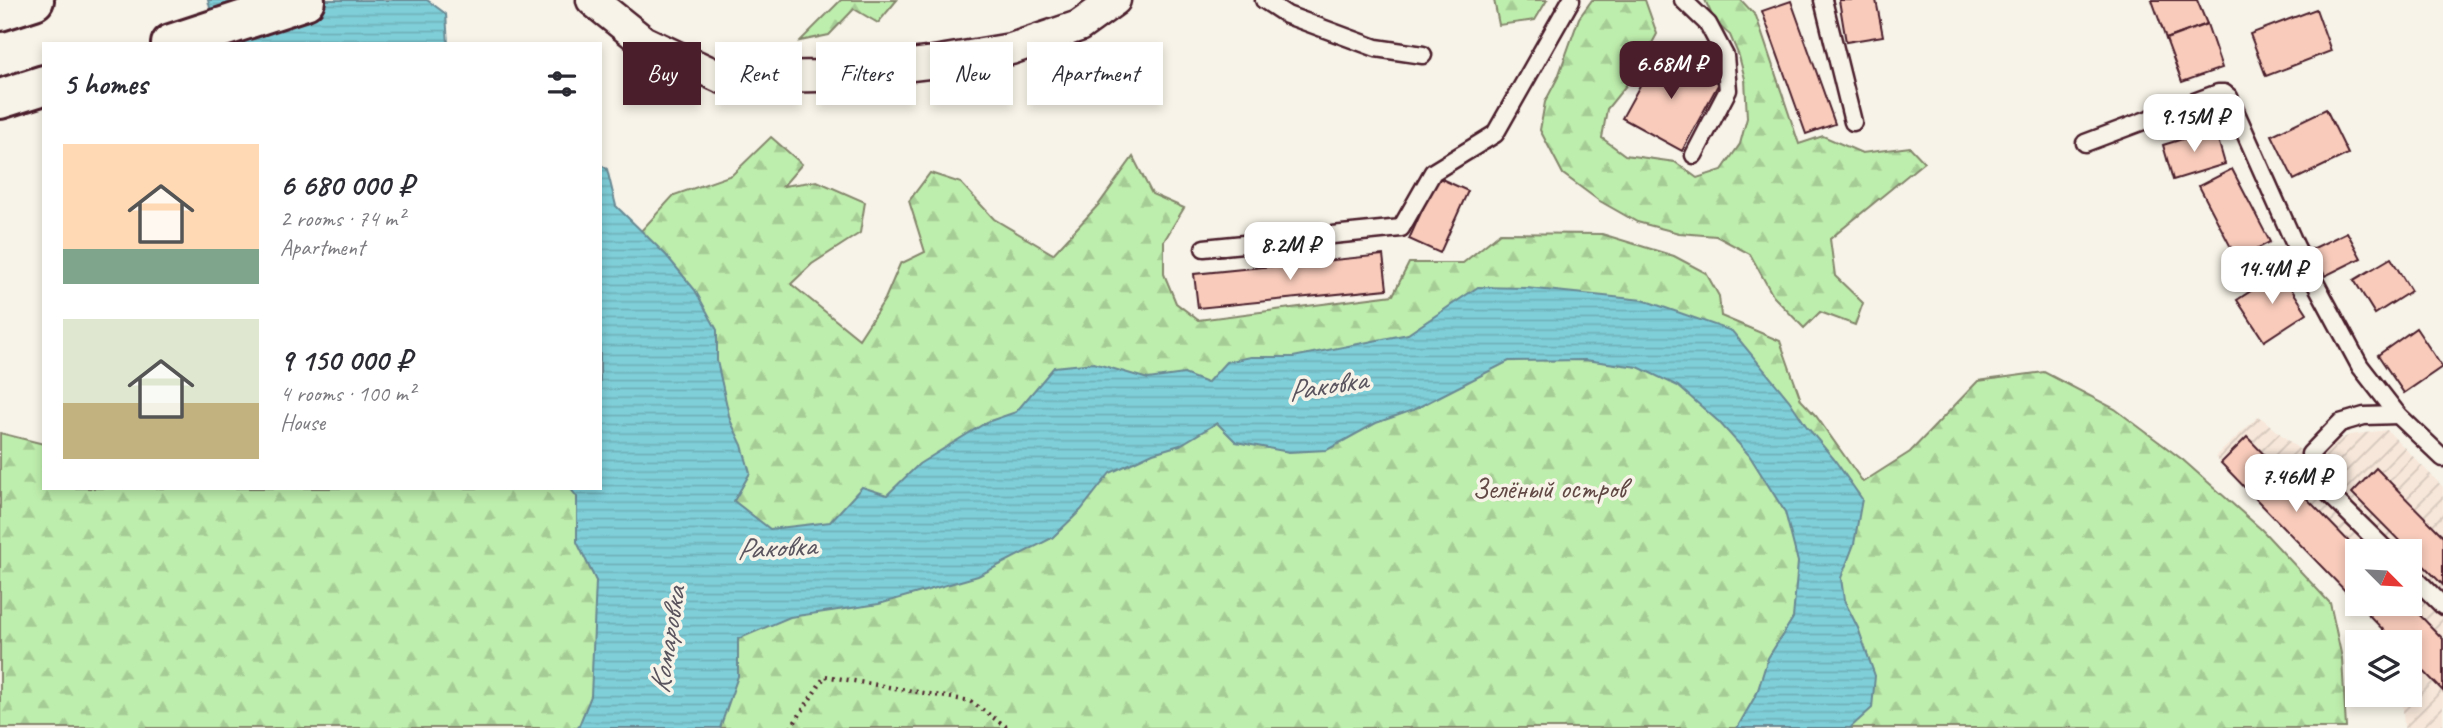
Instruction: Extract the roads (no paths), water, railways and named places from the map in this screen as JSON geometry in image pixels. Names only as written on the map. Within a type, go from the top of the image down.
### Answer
[{"type":"highway","points":[[0,11],[34,0]]},
{"type":"highway","points":[[176,42],[304,0]]},
{"type":"highway","points":[[0,99],[42,86]]},
{"type":"street","points":[[592,0],[643,41],[722,78],[819,76],[928,63],[1011,49],[1079,26],[1115,0]]},
{"type":"lane","points":[[1264,0],[1287,15],[1376,48],[1423,55]]},
{"type":"lane","points":[[1204,248],[1401,228],[1433,172],[1495,134],[1572,0]]},
{"type":"lane","points":[[1683,0],[1709,24],[1725,56],[1728,90],[1694,155]]},
{"type":"lane","points":[[1823,0],[1853,122]]},
{"type":"lane","points":[[2085,144],[2218,93],[2229,97],[2296,247],[2360,366],[2398,415],[2443,458]]},
{"type":"lane","points":[[2375,539],[2319,484],[2310,454],[2340,423],[2364,416],[2398,415]]},
{"type":"lane","points":[[2422,585],[2443,606]]},
{"type":"water","points":[[208,0],[427,0],[446,14],[448,42],[218,42]]},
{"type":"water","points":[[602,165],[607,169],[616,206],[666,255],[695,290],[717,330],[717,361],[730,420],[742,445],[750,473],[734,501],[770,529],[830,522],[862,487],[887,495],[919,464],[987,422],[1016,412],[1054,367],[1094,363],[1148,379],[1184,374],[1207,383],[1226,362],[1251,357],[1293,357],[1408,334],[1478,287],[1526,288],[1643,300],[1732,331],[1789,400],[1862,499],[1854,544],[1841,578],[1844,600],[1858,628],[1875,676],[1872,708],[1850,728],[1737,728],[1757,693],[1768,658],[1793,618],[1798,562],[1785,512],[1749,455],[1719,422],[1678,386],[1638,367],[1585,360],[1509,361],[1413,410],[1376,423],[1327,450],[1289,452],[1236,442],[1217,423],[1180,445],[1153,453],[1110,473],[1081,510],[1052,538],[978,576],[879,604],[790,617],[738,639],[738,676],[720,728],[578,728],[591,696],[596,581],[577,542],[577,497],[572,490],[602,490]]},
{"type":"water label","name":"Раковка","points":[[1327,385]]},
{"type":"water label","name":"Раковка","points":[[776,547]]},
{"type":"water label","name":"Комаровка","points":[[667,640]]},
{"type":"park label","name":"Зелёный остров","points":[[1549,488]]}]
